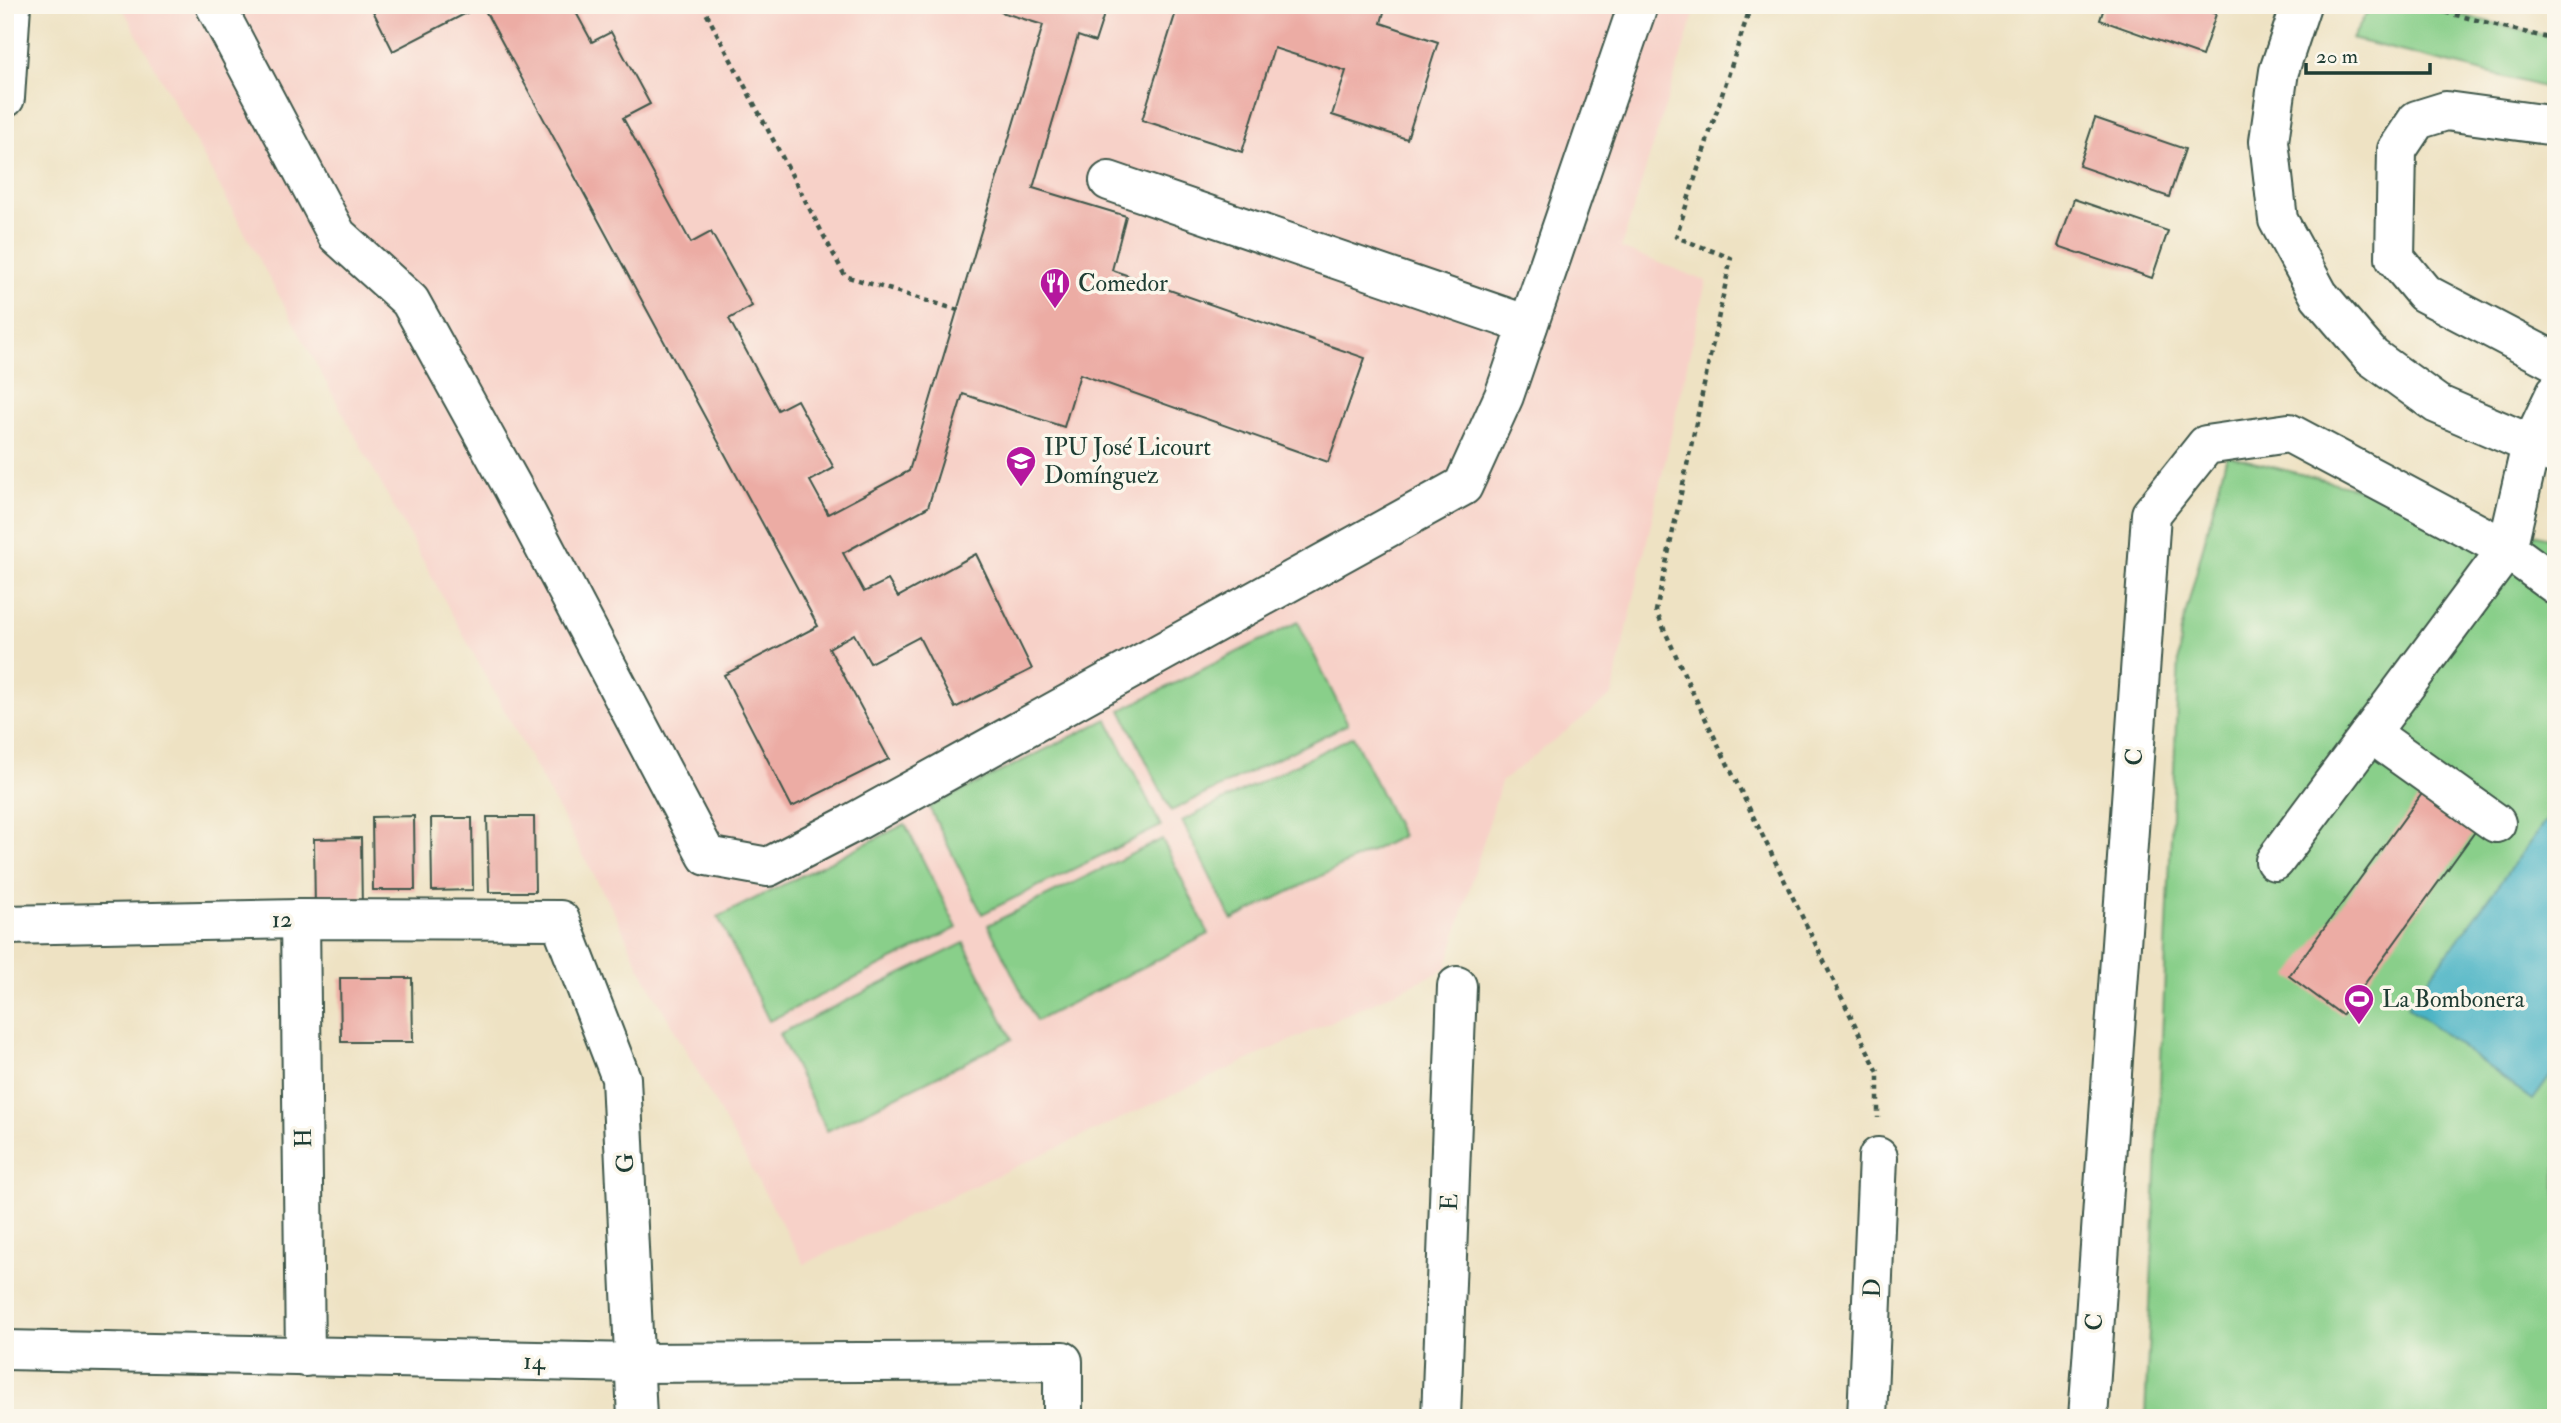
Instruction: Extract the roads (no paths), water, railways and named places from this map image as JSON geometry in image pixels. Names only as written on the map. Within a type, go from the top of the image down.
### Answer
[{"type":"street","points":[[5,98],[11,5]]},
{"type":"street","points":[[215,5],[337,235],[410,301],[512,486],[707,856],[768,867],[863,818],[1463,486],[1504,396],[1638,5]]},
{"type":"street","points":[[2301,5],[2278,72],[2269,141],[2278,220],[2319,295],[2372,357],[2437,404],[2543,450]]},
{"type":"street","points":[[2556,126],[2446,111],[2417,120],[2397,150],[2395,258],[2424,293],[2556,362]]},
{"type":"street","points":[[1109,181],[1528,325]]},
{"type":"street","points":[[2275,861],[2507,549],[2543,450],[2556,392]]},
{"type":"street","name":"C","points":[[2088,1418],[2151,514],[2206,445],[2289,433],[2507,549],[2556,585]]},
{"type":"street","points":[[2370,733],[2496,823]]},
{"type":"street","name":"12","points":[[5,925],[300,919],[560,920]]},
{"type":"street","name":"H","points":[[300,919],[305,1357]]},
{"type":"street","name":"G","points":[[560,920],[621,1077],[637,1418]]},
{"type":"street","name":"E","points":[[1441,1418],[1457,986]]},
{"type":"street","name":"D","points":[[1867,1418],[1878,1157]]},
{"type":"street","name":"14","points":[[5,1350],[635,1363],[1063,1361],[1063,1418]]},
{"type":"water","points":[[2556,807],[2556,1068],[2533,1100],[2408,1007]]},
{"type":"place","name":"Comedor","points":[[1055,310]]},
{"type":"place","name":"IPU José Licourt Domínguez","points":[[1021,488]]},
{"type":"place","name":"La Bombonera","points":[[2359,1026]]}]
